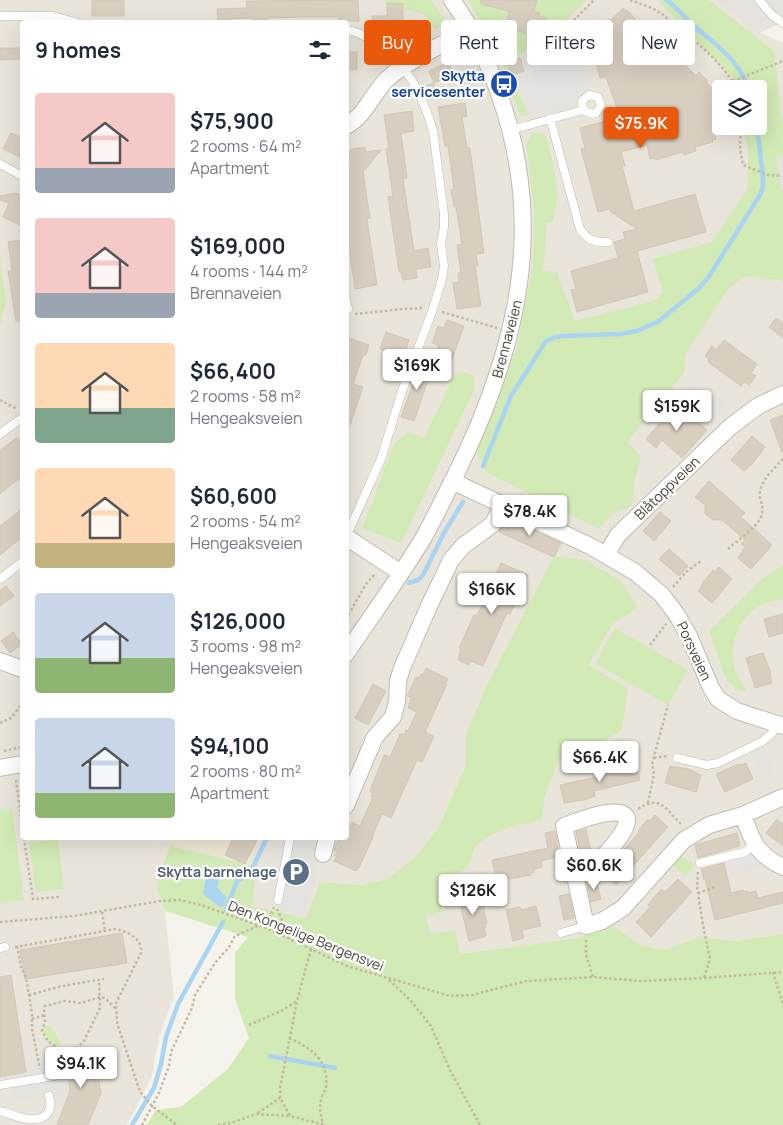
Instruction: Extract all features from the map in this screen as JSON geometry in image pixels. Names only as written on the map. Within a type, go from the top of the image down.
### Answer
[{"type":"street","name":"Brennaveien","points":[[452,0],[465,20]]},
{"type":"street","points":[[349,124],[361,114],[382,84],[403,68],[441,46]]},
{"type":"street","name":"Brennaveien","points":[[349,650],[424,536],[452,481],[491,395],[505,355],[517,305],[522,263],[523,208],[519,167],[511,130],[489,65]]},
{"type":"street","name":"Blåtoppveien","points":[[606,555],[618,535],[730,427],[758,406],[783,394]]},
{"type":"street","name":"Porsveien","points":[[452,481],[606,555],[624,565],[650,584],[662,595],[690,636],[711,688],[718,699],[737,711],[779,725]]},
{"type":"street","points":[[349,798],[375,738],[393,717],[397,702],[398,681],[402,668],[428,606],[451,560],[463,546],[493,524],[502,505]]},
{"type":"street","points":[[349,539],[401,573]]},
{"type":"street","points":[[0,661],[20,668]]},
{"type":"street","points":[[0,768],[19,771]]},
{"type":"street","points":[[574,877],[590,870],[624,832],[628,823],[627,817],[622,813],[612,812],[564,826],[574,877],[586,926],[602,921],[623,908],[684,840],[692,834],[709,825],[743,815],[783,797]]},
{"type":"street","points":[[743,815],[754,845],[759,852],[770,861],[783,867]]},
{"type":"street","points":[[323,854],[326,840]]},
{"type":"lane","points":[[759,0],[772,15],[783,23]]},
{"type":"lane","points":[[0,16],[53,16],[68,20]]},
{"type":"lane","points":[[349,30],[359,32],[365,36],[403,68],[422,102],[433,131],[444,214],[441,244],[443,272],[433,309],[409,371],[380,459],[349,530]]},
{"type":"lane","points":[[511,130],[583,110]]},
{"type":"lane","points":[[550,118],[580,229],[584,236],[591,241],[598,243],[608,242]]},
{"type":"lane","points":[[0,164],[20,175]]},
{"type":"lane","points":[[0,434],[20,419]]},
{"type":"lane","points":[[0,579],[20,564]]},
{"type":"lane","points":[[677,758],[707,765],[718,763],[763,742],[779,725]]},
{"type":"lane","points":[[277,902],[290,840]]},
{"type":"lane","points":[[700,863],[745,852],[754,845]]},
{"type":"lane","points":[[560,933],[586,926]]},
{"type":"lane","points":[[0,1085],[60,1075]]},
{"type":"lane","points":[[0,1111],[26,1120],[39,1120],[48,1111],[50,1106],[49,1096]]},
{"type":"path","points":[[574,20],[594,0]]},
{"type":"path","points":[[630,0],[646,5],[662,14],[707,53],[732,80]]},
{"type":"path","points":[[736,80],[783,60]]},
{"type":"path","points":[[741,135],[740,157],[743,165],[769,175],[782,176]]},
{"type":"path","points":[[349,312],[433,309],[498,328],[496,335]]},
{"type":"path","points":[[0,400],[20,411]]},
{"type":"path","points":[[728,549],[761,519],[764,509],[760,497],[760,487],[783,460]]},
{"type":"path","points":[[672,587],[686,572],[701,561]]},
{"type":"path","points":[[349,614],[366,584],[378,571]]},
{"type":"path","points":[[650,645],[663,627],[677,615]]},
{"type":"path","points":[[648,803],[654,774],[652,764],[668,705]]},
{"type":"path","points":[[0,723],[11,718],[20,707]]},
{"type":"path","points":[[0,752],[20,747]]},
{"type":"path","points":[[19,771],[20,789]]},
{"type":"path","points":[[627,817],[648,803],[657,802],[664,806],[692,834]]},
{"type":"path","points":[[24,840],[33,898],[60,897]]},
{"type":"path","points":[[700,863],[697,875],[698,893],[710,959],[704,978]]},
{"type":"path","points":[[698,893],[717,886]]},
{"type":"path","name":"Den Kongelige Bergensvei","points":[[0,922],[74,916],[160,901],[180,900],[201,905],[266,928],[346,966],[450,996],[472,995],[526,981],[593,977],[641,981],[783,972]]},
{"type":"path","points":[[266,928],[269,917],[277,902]]},
{"type":"path","points":[[277,902],[290,940]]},
{"type":"path","points":[[102,912],[105,931]]},
{"type":"path","points":[[142,1125],[159,1092],[169,1066],[170,1052],[191,1010],[195,995],[235,936],[259,926]]},
{"type":"path","points":[[586,926],[586,955],[593,977]]},
{"type":"path","points":[[2,947],[18,946],[116,929],[139,941],[142,947],[141,953],[123,987],[116,1008],[117,1023],[143,1097],[177,1125]]},
{"type":"path","points":[[18,946],[21,967],[26,977],[32,1029],[42,1078]]},
{"type":"path","points":[[290,1116],[280,1098],[285,1058],[297,1001],[311,949]]},
{"type":"path","points":[[773,972],[783,1004]]},
{"type":"path","points":[[387,979],[411,1001],[431,1026],[450,1070],[480,1125]]},
{"type":"path","points":[[56,1053],[74,1050],[82,1044],[98,1014],[100,1006],[99,980]]},
{"type":"path","points":[[29,996],[62,986],[104,980]]},
{"type":"path","points":[[60,1075],[55,1046],[48,1041],[42,1032],[45,1022],[45,1006],[65,1001],[80,1003],[100,997],[105,998],[116,1008]]},
{"type":"path","points":[[249,1025],[281,1011],[297,1001]]},
{"type":"path","points":[[32,1019],[45,1015]]},
{"type":"path","points":[[289,1038],[309,1047],[317,1054],[324,1066],[326,1089],[321,1098],[320,1110],[325,1125]]},
{"type":"path","points":[[218,1125],[231,1123],[256,1114],[280,1098]]},
{"type":"path","points":[[256,1114],[290,1116],[325,1125]]},
{"type":"shaded area","points":[[0,0],[721,0],[761,33],[783,43],[783,934],[736,941],[700,937],[663,950],[640,945],[614,926],[577,938],[460,954],[431,934],[426,916],[443,911],[439,886],[468,867],[476,845],[500,830],[542,820],[545,796],[558,762],[591,750],[628,688],[589,665],[612,625],[637,607],[619,580],[585,560],[466,735],[465,767],[438,829],[415,857],[389,878],[361,885],[320,882],[306,918],[156,886],[165,911],[174,997],[159,1037],[152,1076],[126,1125],[0,1125]]},
{"type":"shaded area","points":[[718,0],[783,0],[783,22],[759,33]]},
{"type":"shaded area","points":[[527,55],[527,65],[585,65],[589,88],[569,107],[528,115],[512,75],[524,71],[520,58]]},
{"type":"shaded area","points":[[783,157],[783,190],[781,190],[776,158]]},
{"type":"shaded area","points":[[694,382],[705,392],[685,415],[674,406]]},
{"type":"shaded area","points":[[717,396],[727,404],[706,429],[696,421]]},
{"type":"shaded area","points":[[763,746],[775,772],[763,778],[751,751]]},
{"type":"shaded area","points":[[157,840],[261,840],[251,866]]},
{"type":"shaded area","name":"Skytta barnehage","points":[[282,840],[313,840],[313,862],[317,881],[303,916],[283,910],[272,903]]},
{"type":"shaded area","points":[[757,853],[761,864],[730,876],[728,864]]},
{"type":"shaded area","points":[[62,1055],[68,1092],[14,1100],[10,1076],[31,1072],[29,1061]]},
{"type":"green space","points":[[384,0],[431,0],[445,20],[441,20],[441,27],[435,29],[431,20],[429,20],[425,15],[386,4]]},
{"type":"green space","points":[[468,0],[587,0],[566,20],[527,20],[527,50],[517,56],[517,20],[479,20]]},
{"type":"green space","points":[[657,0],[709,0],[774,51],[783,124],[783,281],[746,276],[728,289],[685,355],[684,373],[627,442],[641,456],[635,479],[632,506],[613,513],[599,529],[486,472],[476,452],[517,347],[533,265],[534,211],[526,144],[533,132],[546,135],[557,190],[557,201],[552,223],[547,223],[543,271],[557,272],[575,321],[654,301],[663,292],[653,259],[712,242],[748,188],[748,150],[745,135],[767,135],[767,80],[733,80],[732,76],[695,39],[695,20],[677,20]]},
{"type":"green space","points":[[503,65],[509,65],[528,115],[520,116]]},
{"type":"green space","points":[[0,258],[6,302],[0,327]]},
{"type":"green space","points":[[465,372],[474,376],[475,388],[401,543],[362,528],[394,444],[408,432],[424,438],[455,374]]},
{"type":"green space","points":[[554,556],[585,560],[620,580],[638,607],[612,625],[589,665],[628,688],[622,730],[591,750],[558,762],[545,796],[542,820],[500,830],[476,845],[468,867],[439,886],[443,912],[426,916],[431,934],[455,930],[460,954],[577,938],[614,926],[640,945],[663,950],[700,937],[736,941],[783,934],[783,1125],[147,1125],[156,1110],[181,1107],[228,1069],[249,1038],[235,999],[235,953],[248,937],[165,911],[156,886],[170,846],[257,867],[252,906],[306,918],[320,882],[361,885],[389,878],[415,857],[438,829],[465,767],[466,735],[486,687]]},
{"type":"green space","points":[[783,565],[783,599],[766,603],[754,609],[743,622],[733,645],[734,665],[738,677],[747,692],[740,691],[727,681],[709,631],[761,580]]},
{"type":"green space","points":[[615,628],[688,670],[668,705],[595,663]]},
{"type":"green space","points":[[12,808],[24,900],[0,903],[0,810]]},
{"type":"green space","points":[[58,840],[64,889],[36,892],[29,843]]},
{"type":"green space","points":[[680,856],[695,865],[686,876],[672,865]]},
{"type":"green space","points":[[50,1025],[61,1043],[57,1046],[49,1040],[43,1029]]},
{"type":"water","points":[[215,876],[219,883],[217,887],[226,897],[224,906],[220,907],[203,894],[206,878]]},
{"type":"building","points":[[92,0],[124,0],[124,16],[92,16]]},
{"type":"building","points":[[358,0],[359,21],[339,20],[339,17],[218,20],[217,9],[247,8],[246,1]]},
{"type":"building","points":[[481,0],[537,0],[534,11],[540,13],[539,16],[547,18],[547,20],[527,20],[527,33],[517,31],[517,20],[507,19],[509,11],[481,4]]},
{"type":"building","points":[[387,3],[403,4],[403,20],[372,20],[372,16],[387,16]]},
{"type":"building","points":[[623,8],[636,20],[623,20],[623,65],[685,65],[696,76],[699,72],[712,88],[712,135],[715,135],[716,139],[712,140],[713,142],[695,147],[696,151],[684,155],[683,152],[655,160],[655,158],[650,159],[647,145],[621,152],[625,166],[622,166],[634,211],[695,194],[706,232],[637,251],[648,292],[577,312],[571,290],[576,289],[571,271],[618,258],[614,242],[625,239],[623,232],[637,229],[611,212],[610,209],[598,212],[581,149],[585,148],[580,128],[620,117],[606,77],[600,78],[597,66],[613,65],[613,20],[608,20],[612,19]]},
{"type":"building","points":[[0,48],[20,48],[20,59],[0,60]]},
{"type":"building","points":[[349,52],[357,52],[357,70],[349,70]]},
{"type":"building","points":[[520,58],[524,71],[512,75],[508,65],[517,65],[517,59]]},
{"type":"building","points":[[442,65],[450,65],[454,74],[434,83],[429,71]]},
{"type":"building","points":[[433,83],[438,93],[427,98],[423,88]]},
{"type":"building","points":[[465,103],[467,116],[462,117],[467,148],[470,148],[484,253],[476,254],[478,266],[475,266],[481,306],[457,309],[453,283],[459,282],[458,273],[461,273],[457,245],[462,244],[456,207],[454,207],[451,190],[454,189],[448,146],[445,146],[438,107]]},
{"type":"building","points":[[412,111],[414,131],[401,133],[407,178],[403,179],[414,251],[428,248],[431,267],[416,269],[417,278],[403,280],[401,272],[399,272],[388,197],[393,196],[386,149],[389,149],[384,115]]},
{"type":"building","points":[[11,133],[20,137],[20,157],[3,149]]},
{"type":"building","points":[[365,147],[366,152],[381,150],[363,172],[370,218],[367,219],[377,285],[355,289],[349,248],[349,150]]},
{"type":"building","points":[[16,193],[20,195],[20,225],[3,217],[9,203],[0,200],[0,196]]},
{"type":"building","points":[[20,240],[20,321],[16,321],[8,271],[12,271],[8,242]]},
{"type":"building","points":[[776,318],[783,323],[783,338],[769,327]]},
{"type":"building","points":[[447,320],[464,326],[452,359],[435,353],[438,345],[432,343],[438,326],[444,328]]},
{"type":"building","points":[[386,332],[409,340],[403,357],[380,349]]},
{"type":"building","points":[[349,338],[369,345],[366,355],[363,355],[353,384],[363,387],[349,428]]},
{"type":"building","points":[[724,340],[757,364],[751,373],[756,376],[749,385],[744,382],[741,386],[708,362],[709,359],[705,356],[712,346],[716,350]]},
{"type":"building","points":[[421,361],[433,365],[414,421],[401,417]]},
{"type":"building","points":[[675,406],[695,423],[697,421],[707,430],[682,458],[662,440],[656,448],[646,439]]},
{"type":"building","points":[[783,415],[783,452],[782,452],[770,420]]},
{"type":"building","points":[[752,436],[765,447],[753,463],[744,471],[731,460]]},
{"type":"building","points":[[17,438],[20,442],[20,478],[0,494],[0,450]]},
{"type":"building","points":[[709,481],[745,513],[741,517],[772,545],[751,569],[738,558],[745,547],[741,544],[745,540],[722,520],[713,520],[705,514],[705,505],[695,497]]},
{"type":"building","points":[[20,511],[20,539],[0,555],[0,526]]},
{"type":"building","points":[[660,512],[671,521],[654,541],[643,531]]},
{"type":"building","points":[[507,518],[561,543],[554,557],[499,532]]},
{"type":"building","points":[[669,549],[688,566],[679,576],[659,559]]},
{"type":"building","points":[[501,563],[528,575],[510,614],[507,613],[483,666],[471,661],[469,665],[458,660],[461,649],[459,648],[474,615],[477,616]]},
{"type":"building","points":[[719,567],[732,579],[712,603],[698,591],[713,570],[715,572]]},
{"type":"building","points":[[6,586],[14,596],[0,606],[0,590]]},
{"type":"building","points":[[783,614],[783,633],[769,637],[764,619]]},
{"type":"building","points":[[13,632],[20,641],[20,646],[10,653],[1,641]]},
{"type":"building","points":[[763,653],[770,671],[772,683],[755,688],[746,658]]},
{"type":"building","points":[[426,668],[448,679],[425,732],[434,736],[422,762],[417,760],[391,818],[382,814],[356,871],[334,861],[337,856],[335,856],[337,852],[334,851],[336,844],[338,840],[349,840],[349,826],[352,822],[360,826],[373,797],[371,797],[373,793],[370,791],[384,755],[390,757],[400,734],[405,734],[406,730],[408,731],[417,712],[408,708],[411,697],[407,696],[416,677],[420,677],[421,674],[423,675]]},
{"type":"building","points":[[373,684],[386,691],[368,725],[355,718]]},
{"type":"building","points":[[636,762],[640,780],[594,791],[595,796],[584,800],[564,803],[560,785],[606,775],[605,770]]},
{"type":"building","points":[[746,763],[753,779],[725,792],[716,774]]},
{"type":"building","points":[[670,766],[688,769],[701,775],[696,792],[665,783]]},
{"type":"building","points":[[655,815],[668,827],[616,885],[603,873],[648,819],[650,821]]},
{"type":"building","points":[[777,819],[783,824],[783,846],[766,833]]},
{"type":"building","points":[[586,829],[591,853],[581,855],[576,832]]},
{"type":"building","points":[[555,831],[560,856],[541,861],[542,867],[534,869],[531,875],[508,879],[508,877],[504,878],[504,875],[496,877],[492,860],[548,848],[545,833]]},
{"type":"building","points":[[737,833],[740,846],[698,858],[695,845]]},
{"type":"building","points":[[232,840],[257,840],[245,864],[225,855]]},
{"type":"building","points":[[724,863],[731,893],[743,890],[744,892],[748,891],[748,893],[756,891],[758,898],[783,892],[783,903],[715,920],[701,869]]},
{"type":"building","points":[[678,879],[692,892],[651,937],[636,922],[650,907],[648,905],[654,897],[662,889],[665,892]]},
{"type":"building","points":[[596,880],[601,899],[591,902],[587,883]]},
{"type":"building","points":[[475,891],[476,899],[479,898],[480,902],[482,901],[487,924],[485,924],[486,928],[484,928],[486,936],[469,941],[458,895]]},
{"type":"building","points":[[569,894],[574,918],[564,920],[559,896]]},
{"type":"building","points":[[536,906],[541,926],[522,930],[524,938],[513,941],[506,910],[520,907],[521,910]]},
{"type":"building","points":[[122,933],[127,963],[25,979],[20,950]]},
{"type":"building","points":[[11,975],[26,1072],[0,1077],[0,977]]},
{"type":"building","points":[[94,1051],[101,1093],[88,1125],[57,1125],[70,1090],[65,1055]]},
{"type":"waterway","points":[[666,0],[725,53],[739,69],[745,80]]},
{"type":"waterway","points":[[483,466],[511,396],[546,341],[555,337],[620,334],[637,331],[659,321],[698,289],[708,278],[760,195],[763,187],[758,135]]},
{"type":"waterway","points":[[409,583],[418,580],[423,575],[445,531],[463,502]]},
{"type":"waterway","points":[[226,910],[238,880],[250,873],[266,840]]},
{"type":"waterway","points":[[132,1125],[154,1088],[166,1037],[178,1004],[223,922]]},
{"type":"waterway","points":[[270,1056],[335,1068]]},
{"type":"place","name":"Skytta servicesenter","points":[[504,84]]},
{"type":"place","name":"Skytta barnehage","points":[[296,872]]}]
